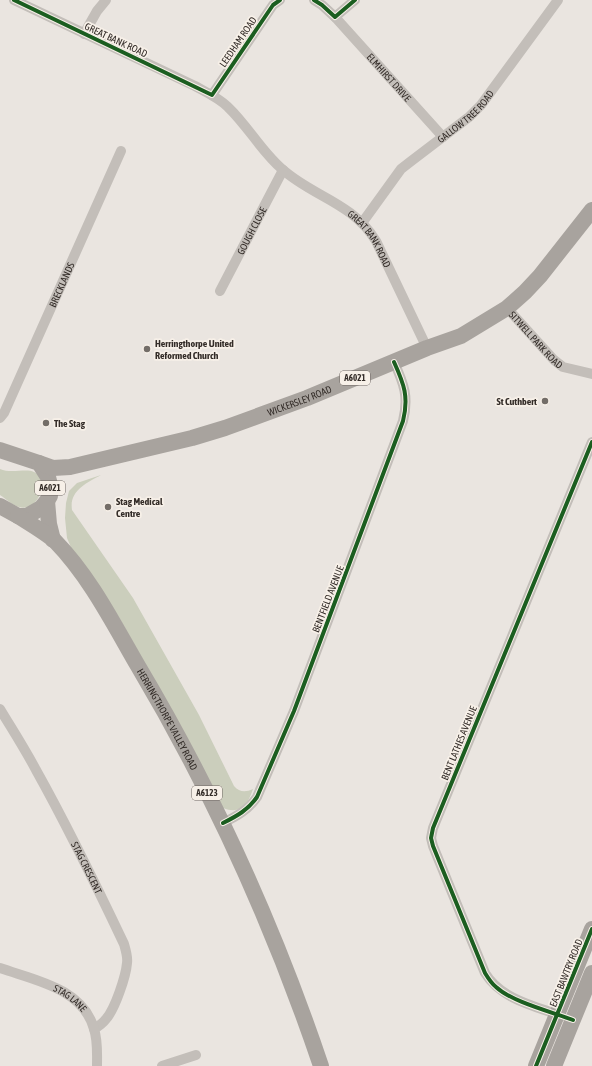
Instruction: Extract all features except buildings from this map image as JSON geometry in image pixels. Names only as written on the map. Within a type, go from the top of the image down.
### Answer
[{"type":"main road","name":"WICKERSLEY ROAD","points":[[39,463],[53,468],[70,468],[184,440],[225,428],[307,398],[427,348],[461,336],[506,308],[540,276],[592,210]]},
{"type":"main road","name":"A6021","points":[[0,450],[14,456],[39,463],[48,477],[50,485],[48,498]]},
{"type":"main road","name":"A6021","points":[[18,516],[27,516],[41,508],[57,481],[70,468]]},
{"type":"main road","name":"HERRINGTHORPE VALLEY ROAD","points":[[48,498],[49,524],[53,540]]},
{"type":"main road","name":"HERRINGTHORPE VALLEY ROAD","points":[[0,506],[18,516],[53,540],[73,562],[92,587],[112,621],[184,747],[223,823],[302,1009],[321,1066]]},
{"type":"main road","name":"EAST BAWTRY ROAD","points":[[536,1066],[592,929]]},
{"type":"main road","points":[[554,1066],[592,973]]},
{"type":"street","name":"GREAT BANK ROAD","points":[[14,0],[212,95],[227,105],[268,156],[283,170],[351,212],[369,231],[376,241],[427,348]]},
{"type":"street","points":[[84,34],[97,10],[106,0]]},
{"type":"street","name":"LEEDHAM ROAD","points":[[212,95],[273,5],[280,0]]},
{"type":"street","points":[[314,0],[335,17],[355,0]]},
{"type":"street","name":"GALLOW TREE ROAD","points":[[362,223],[402,169],[469,117],[482,104],[558,0]]},
{"type":"street","name":"ELMHIRST DRIVE","points":[[335,17],[443,137]]},
{"type":"street","name":"BRECKLANDS","points":[[0,418],[4,413],[121,151]]},
{"type":"street","name":"GOUGH CLOSE","points":[[220,291],[283,170]]},
{"type":"street","name":"SITWELL PARK ROAD","points":[[506,308],[554,360],[563,367],[592,374]]},
{"type":"street","name":"BENTFIELD AVENUE","points":[[223,823],[243,812],[257,797],[294,711],[395,443],[406,408],[406,394],[394,362]]},
{"type":"street","name":"BENT LATHES AVENUE","points":[[573,1020],[515,999],[497,988],[490,981],[485,973],[431,838],[433,828],[592,442]]},
{"type":"street","name":"STAG CRESCENT","points":[[0,709],[36,768],[67,827],[118,930],[127,952],[125,975],[112,1011],[107,1018],[94,1029]]},
{"type":"street","name":"STAG LANE","points":[[0,968],[51,985],[69,995],[84,1009],[94,1029],[97,1066]]},
{"type":"street","points":[[162,1066],[196,1055]]},
{"type":"green space","points":[[0,469],[9,471],[31,471],[39,476],[42,481],[42,488],[37,500],[26,508],[19,507],[11,503],[0,495]]},
{"type":"green space","points":[[101,475],[80,488],[73,498],[72,510],[133,598],[199,715],[234,786],[243,791],[253,789],[249,799],[243,807],[239,809],[229,810],[223,808],[185,735],[120,619],[100,588],[73,552],[67,538],[65,518],[66,503],[69,491],[77,483]]},
{"type":"cycle path","points":[[14,0],[212,95],[273,5],[280,0]]},
{"type":"cycle path","points":[[314,0],[335,17],[355,0]]},
{"type":"cycle path","points":[[223,823],[250,806],[257,797],[294,711],[403,421],[406,405],[403,384],[394,362]]},
{"type":"cycle path","points":[[573,1020],[522,1002],[503,992],[491,982],[485,973],[431,838],[433,828],[592,442]]},
{"type":"cycle path","points":[[536,1066],[592,929]]},
{"type":"place","name":"Herringthorpe United Reformed Church","points":[[147,349]]},
{"type":"place","name":"St Cuthbert","points":[[545,401]]},
{"type":"place","name":"The Stag","points":[[46,423]]},
{"type":"place","name":"Stag Medical Centre","points":[[108,507]]}]
